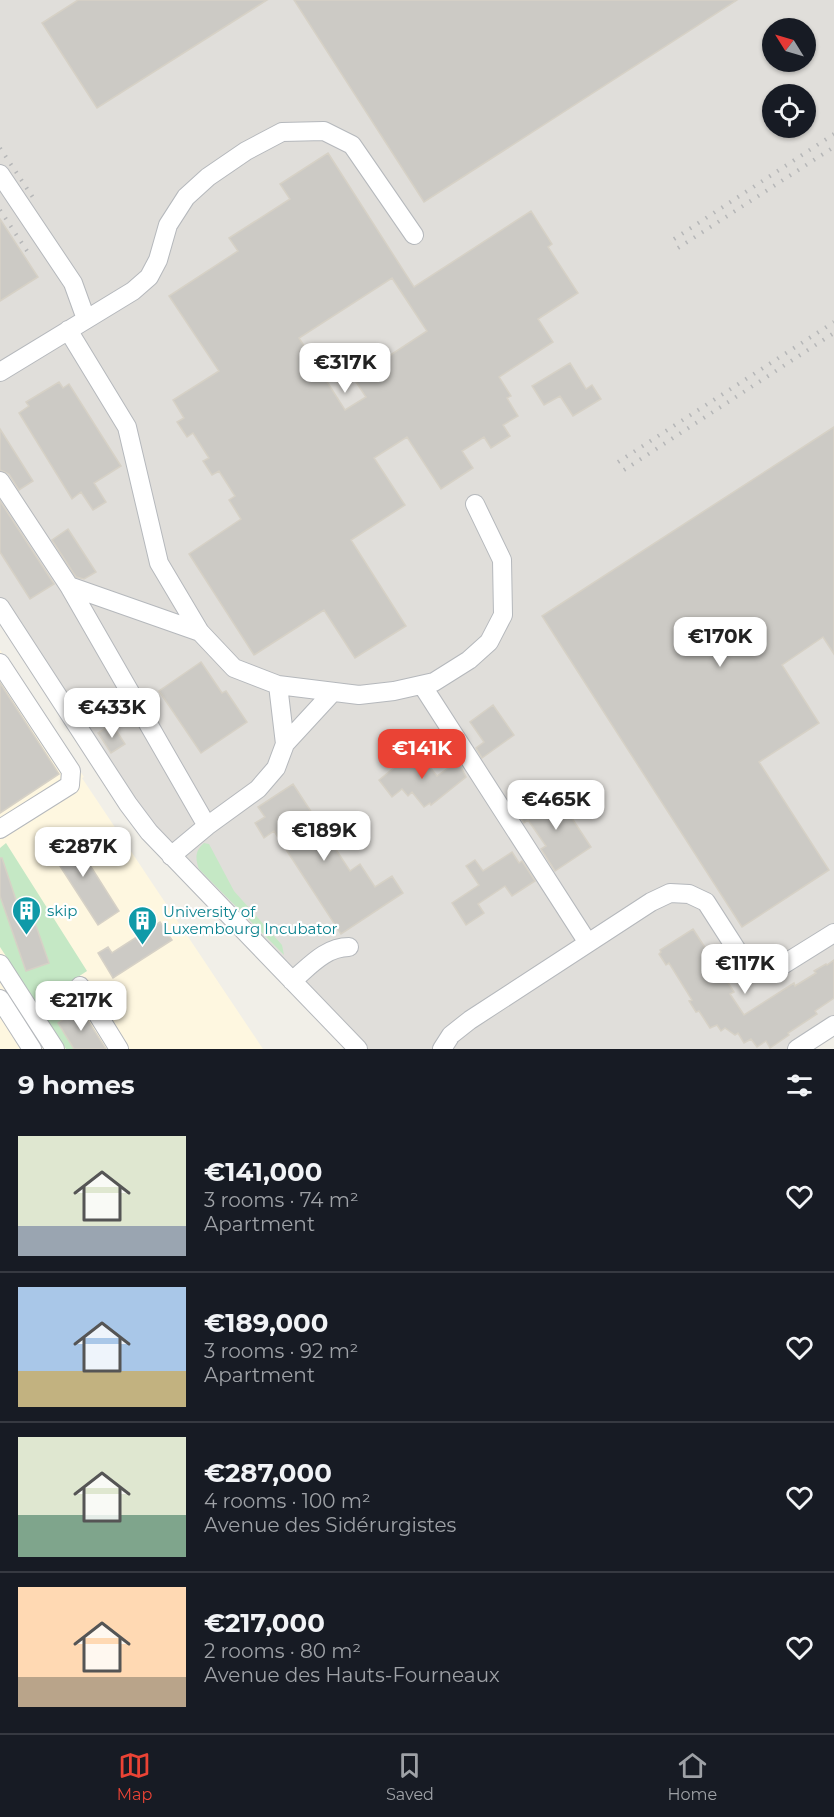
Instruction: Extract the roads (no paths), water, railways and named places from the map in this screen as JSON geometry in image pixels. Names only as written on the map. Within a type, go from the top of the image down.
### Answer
[{"type":"street","points":[[0,372],[133,291],[149,277],[158,260],[168,225],[186,197],[208,177],[246,151],[282,132],[324,131],[352,145],[414,235]]},
{"type":"street","points":[[0,174],[74,283],[86,319]]},
{"type":"street","points":[[68,330],[127,427],[159,562],[200,632],[234,668],[278,685],[359,695],[394,691],[434,682],[469,660],[489,642],[503,615],[502,560],[475,504]]},
{"type":"street","points":[[0,481],[69,586],[207,826]]},
{"type":"street","points":[[69,586],[200,632]]},
{"type":"street","points":[[0,607],[128,804],[149,832],[358,1049]]},
{"type":"street","points":[[0,663],[71,771],[72,780],[70,784],[0,829]]},
{"type":"street","points":[[278,685],[285,744]]},
{"type":"street","points":[[422,685],[588,943]]},
{"type":"street","points":[[171,856],[207,826],[258,789],[276,768],[285,744],[332,693]]},
{"type":"street","points":[[442,1049],[451,1035],[471,1020],[651,902],[670,893],[689,894],[706,902],[749,969],[764,973],[773,971],[834,933]]},
{"type":"street","points":[[292,981],[328,951],[339,947],[349,947]]},
{"type":"street","points":[[0,964],[55,1049]]},
{"type":"street","points":[[80,986],[119,1049]]},
{"type":"street","points":[[3,1010],[32,1049]]},
{"type":"street","points":[[797,1049],[834,1025]]},
{"type":"railway","points":[[674,239],[834,134]]},
{"type":"railway","points":[[678,248],[834,147]]},
{"type":"railway","points":[[0,148],[34,199]]},
{"type":"railway","points":[[0,210],[31,257]]},
{"type":"railway","points":[[618,462],[834,322]]},
{"type":"railway","points":[[624,470],[834,333]]},
{"type":"place","name":"skip","points":[[26,936]]},
{"type":"place","name":"University of Luxembourg Incubator","points":[[142,946]]}]
